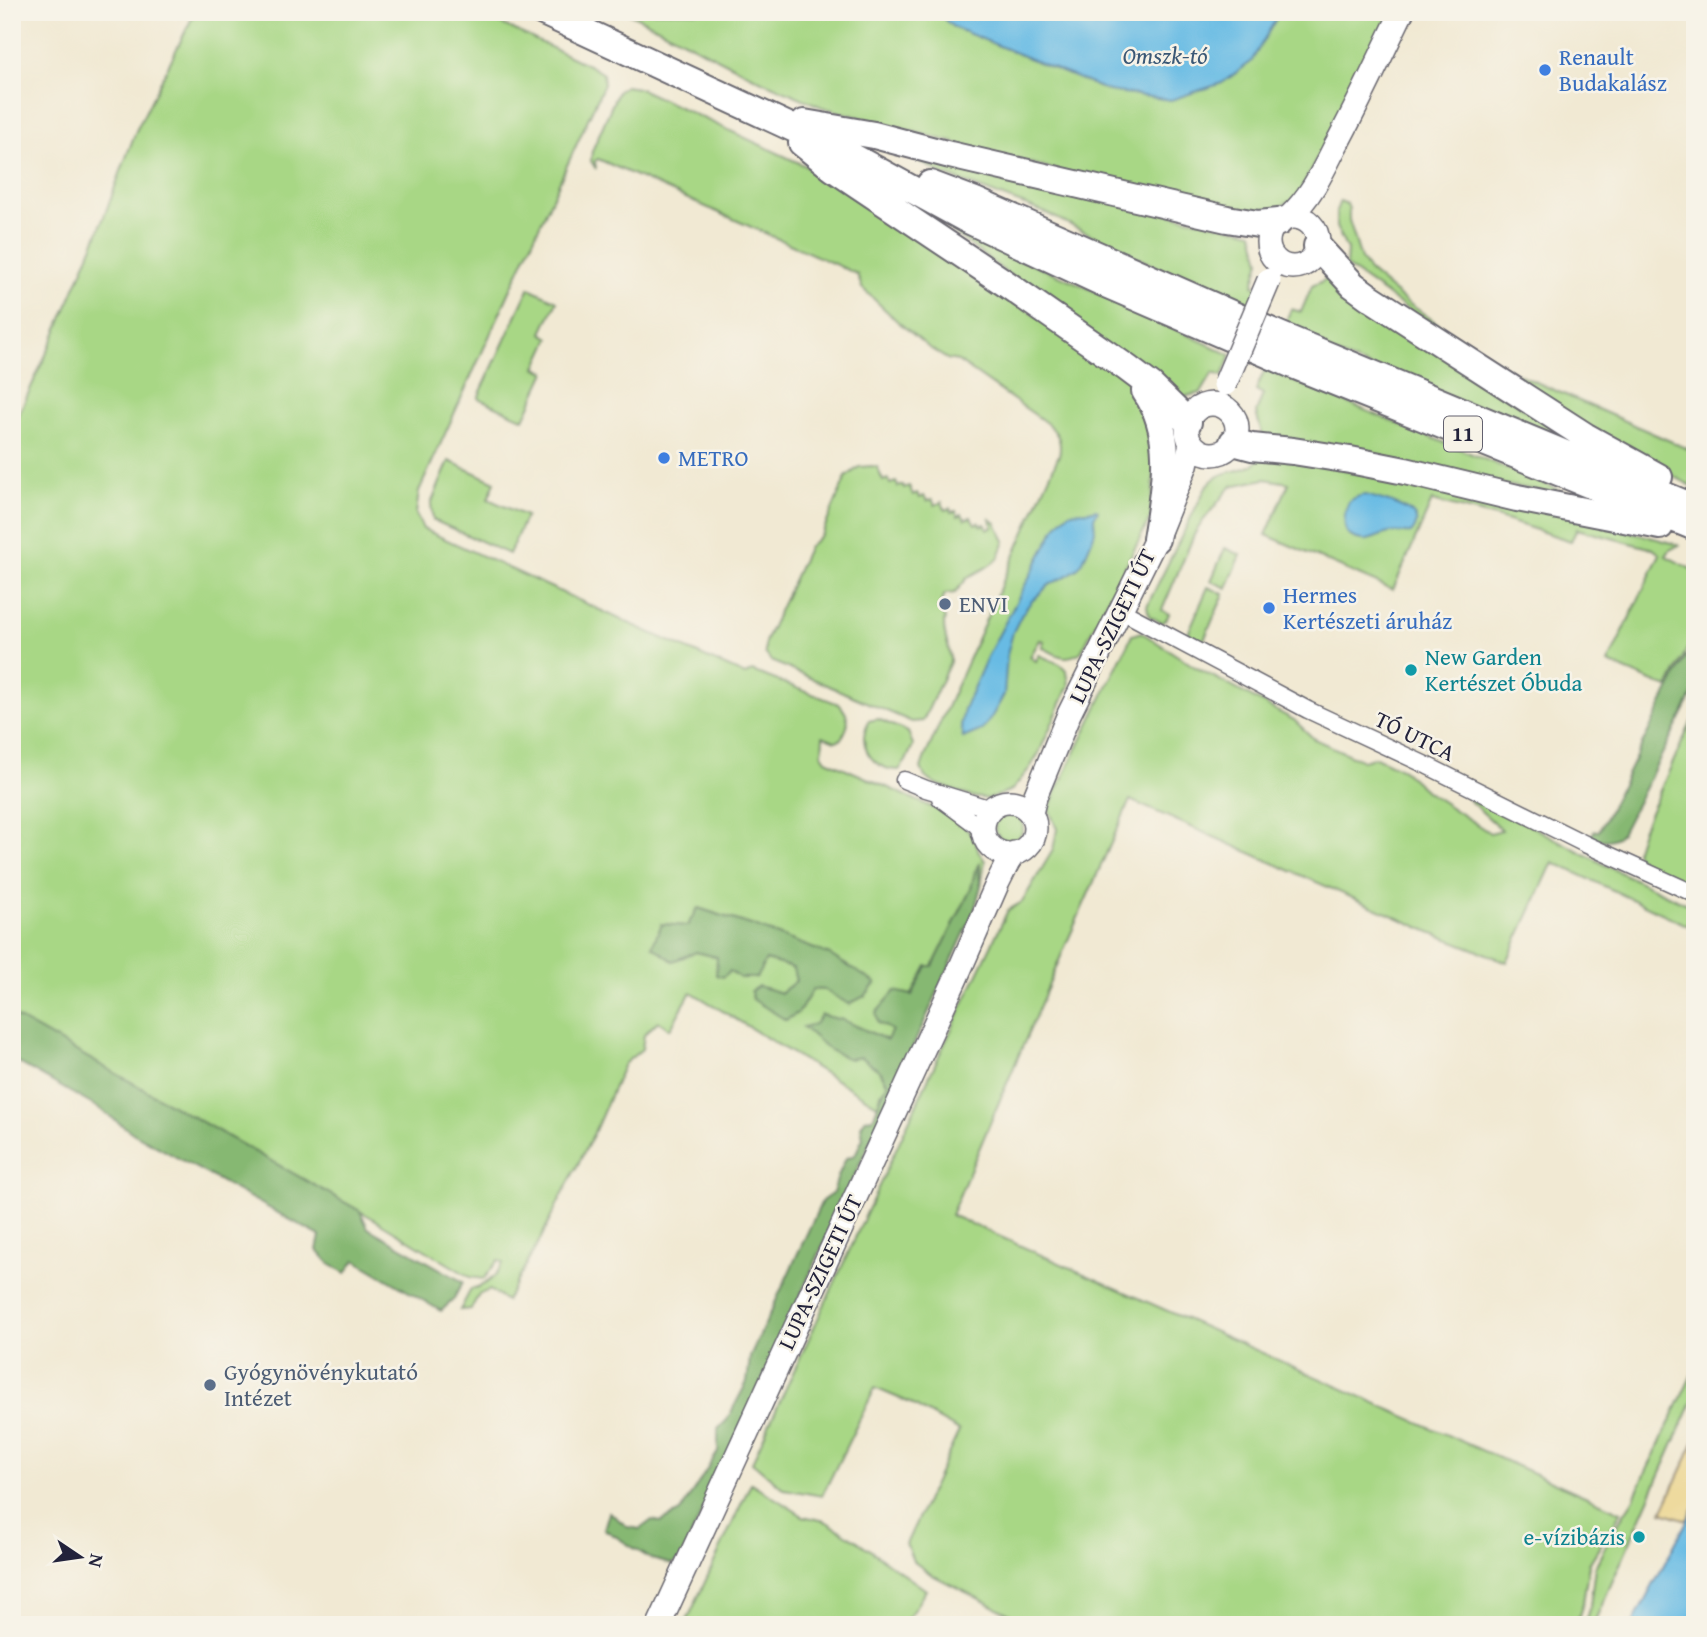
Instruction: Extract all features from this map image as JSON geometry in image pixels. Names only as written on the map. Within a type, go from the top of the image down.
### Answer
[{"type":"main road","name":"11","points":[[543,12],[840,150],[968,220],[1101,282],[1293,365],[1695,530]]},
{"type":"main road","points":[[771,117],[874,135],[1227,219],[1258,224],[1283,220]]},
{"type":"main road","points":[[771,117],[833,168],[994,275],[1151,386],[1189,432]]},
{"type":"main road","name":"11","points":[[840,150],[975,201],[1279,335],[1695,508]]},
{"type":"main road","points":[[1316,240],[1353,285],[1368,296],[1585,436],[1695,496]]},
{"type":"main road","points":[[1127,368],[1159,414],[1166,458],[1156,539]]},
{"type":"main road","points":[[1226,448],[1252,447],[1350,460],[1517,498],[1695,530]]},
{"type":"street","points":[[1275,283],[1269,234],[1302,204],[1314,187],[1402,12]]},
{"type":"street","points":[[1222,408],[1275,283],[1295,267],[1310,260],[1316,240],[1318,204],[1346,128]]},
{"type":"street","points":[[1283,220],[1293,217],[1305,220],[1313,229],[1316,240]]},
{"type":"street","points":[[1272,256],[1282,264],[1295,267]]},
{"type":"street","points":[[1204,405],[1222,408],[1237,428],[1236,435],[1226,448],[1212,454],[1201,452],[1189,432],[1196,409],[1204,405]]},
{"type":"street","name":"LUPA-SZIGETI ÚT","points":[[1156,539],[1186,466],[1189,432]]},
{"type":"street","name":"LUPA-SZIGETI ÚT","points":[[659,1625],[956,978],[980,919],[1014,853],[1023,850],[1034,838],[1035,821],[1031,813],[1035,797],[1069,714],[1178,500],[1194,479],[1226,448]]},
{"type":"street","name":"TÓ UTCA","points":[[1120,610],[1308,710],[1695,894]]},
{"type":"street","name":"LUPA-SZIGETI ÚT","points":[[980,919],[990,863],[984,820],[1015,794],[1037,768],[1069,714]]},
{"type":"street","points":[[904,780],[926,789],[999,806],[1020,804],[1031,813]]},
{"type":"street","points":[[926,789],[959,811],[999,852],[1014,853]]},
{"type":"green space","points":[[195,12],[477,12],[603,74],[604,84],[419,491],[416,514],[423,529],[745,675],[752,671],[839,704],[846,713],[847,726],[840,740],[835,741],[823,736],[822,754],[826,760],[936,809],[962,824],[974,836],[985,861],[981,886],[980,866],[975,871],[971,889],[933,966],[927,967],[887,1040],[843,1020],[861,1057],[880,1071],[888,1084],[881,1093],[879,1106],[691,992],[670,1029],[658,1021],[644,1035],[642,1049],[624,1064],[593,1135],[506,1301],[490,1290],[479,1294],[471,1309],[460,1310],[471,1289],[486,1283],[497,1273],[503,1263],[498,1260],[484,1279],[470,1277],[374,1219],[12,1015],[12,429],[96,238],[136,131]],"holes":[[[698,908],[827,954],[849,1004],[824,990],[813,989],[799,1012],[758,986],[780,993],[796,981],[793,968],[766,960],[730,970],[717,957],[696,952],[662,924],[687,926]]]},
{"type":"green space","points":[[627,12],[936,12],[953,27],[1108,91],[1233,12],[1391,12],[1297,198],[1273,210],[1248,215],[1182,204],[822,107],[762,81]]},
{"type":"green space","points":[[625,86],[638,88],[841,184],[1129,379],[1157,436],[1151,517],[1081,652],[1070,657],[1061,656],[1042,647],[1044,641],[1040,640],[1030,657],[1036,661],[1039,655],[1060,664],[1067,671],[1069,685],[1039,753],[1012,790],[989,799],[972,797],[934,783],[925,777],[921,768],[1059,455],[1057,434],[1041,419],[958,361],[947,359],[928,347],[862,288],[857,274],[598,159],[595,161],[596,169],[591,161],[592,151],[618,91]]},
{"type":"green space","points":[[915,159],[1253,232],[1260,261],[1253,285],[1259,287],[1250,307],[1202,289],[1046,213],[942,174]]},
{"type":"green space","points":[[1340,201],[1347,204],[1349,209],[1349,220],[1361,259],[1369,271],[1404,300],[1495,364],[1695,452],[1695,488],[1533,397],[1346,266],[1347,250],[1336,227],[1336,211]]},
{"type":"green space","points":[[951,226],[1009,252],[1018,261],[1026,261],[1075,282],[1231,355],[1222,376],[1213,373],[1201,393],[1187,396],[1179,403],[946,227]]},
{"type":"green space","points":[[1335,275],[1578,447],[1281,333],[1291,309],[1301,312],[1312,286]]},
{"type":"green space","points":[[529,288],[557,301],[542,333],[550,338],[536,368],[546,372],[524,419],[478,398]]},
{"type":"green space","points":[[1265,369],[1574,496],[1262,446],[1262,433],[1256,413],[1263,394],[1256,390]]},
{"type":"green space","points":[[1277,456],[1559,512],[1679,545],[1666,556],[1695,571],[1695,647],[1693,651],[1687,649],[1668,688],[1608,663],[1660,554],[1653,549],[1577,529],[1571,541],[1496,517],[1432,501],[1393,590],[1266,535],[1289,483],[1265,479],[1231,486],[1194,535],[1162,610],[1169,614],[1166,620],[1162,623],[1149,616],[1147,606],[1206,487],[1221,475],[1251,466],[1261,457]]},
{"type":"green space","points":[[449,461],[495,482],[488,499],[526,516],[509,554],[433,520],[431,504]]},
{"type":"green space","points":[[859,467],[877,467],[883,481],[888,479],[890,484],[896,482],[898,487],[909,486],[913,495],[917,493],[920,498],[924,496],[927,501],[932,499],[935,505],[942,502],[945,510],[950,508],[951,512],[956,511],[958,516],[962,514],[965,519],[971,517],[975,524],[985,524],[988,529],[993,527],[990,519],[996,523],[1005,541],[998,559],[968,577],[955,593],[945,594],[938,609],[945,618],[944,629],[950,662],[923,721],[912,722],[771,661],[765,653],[765,642],[808,548],[822,534],[846,477]]},
{"type":"green space","points":[[1225,548],[1241,555],[1227,588],[1211,581]]},
{"type":"green space","points":[[1208,587],[1224,594],[1203,642],[1188,633]]},
{"type":"green space","points":[[1141,632],[1195,667],[1294,720],[1314,739],[1363,761],[1376,757],[1403,770],[1426,791],[1490,833],[1502,830],[1469,800],[1481,800],[1615,870],[1695,908],[1695,929],[1553,862],[1507,962],[1430,932],[1130,800],[951,1215],[1621,1512],[1589,1564],[1583,1603],[1576,1625],[1031,1625],[932,1575],[913,1561],[906,1544],[959,1431],[908,1402],[875,1388],[822,1496],[784,1489],[752,1462],[1008,910],[1022,902],[1053,850],[1057,829],[1049,810],[1055,794],[1132,635]]},
{"type":"green space","points":[[1695,650],[1695,690],[1621,834],[1607,840],[1591,838],[1594,831],[1599,831],[1686,656],[1692,656]]},
{"type":"green space","points":[[1695,714],[1695,888],[1640,863],[1635,852],[1642,830]]},
{"type":"green space","points":[[878,719],[908,732],[913,745],[899,770],[880,765],[867,751],[864,738],[868,721]]},
{"type":"green space","points":[[1009,813],[1019,817],[1023,827],[1019,837],[1009,841],[999,837],[995,827],[999,817]]},
{"type":"green space","points":[[980,864],[981,886],[974,912],[680,1561],[671,1564],[651,1559],[604,1529],[609,1512],[628,1527],[640,1529],[652,1520],[661,1522],[680,1512],[718,1452],[718,1429],[727,1420],[747,1382],[750,1357],[822,1201],[833,1193],[846,1158],[855,1155],[863,1138],[861,1126],[865,1119],[873,1118],[888,1084],[880,1071],[861,1057],[849,1059],[829,1050],[803,1027],[815,1024],[821,1015],[843,1020],[887,1040],[892,1030],[878,1023],[876,1013],[895,991],[912,995],[927,966],[933,966],[971,889],[975,871]]},
{"type":"green space","points":[[698,908],[828,954],[876,983],[865,996],[849,1004],[824,990],[813,989],[799,1012],[786,1020],[752,999],[751,991],[758,986],[781,993],[796,981],[793,968],[766,960],[756,978],[740,978],[730,971],[723,977],[716,975],[717,957],[696,952],[673,961],[652,946],[662,924],[687,926]]},
{"type":"green space","points":[[12,1015],[360,1211],[368,1228],[463,1282],[453,1300],[441,1311],[355,1260],[346,1273],[331,1265],[317,1250],[320,1236],[134,1134],[100,1109],[12,1059]]},
{"type":"green space","points":[[1695,1368],[1695,1396],[1593,1625],[1584,1625],[1590,1606],[1595,1567],[1613,1531],[1633,1500]]},
{"type":"green space","points":[[751,1483],[803,1516],[825,1521],[926,1590],[904,1625],[685,1625]]},
{"type":"sand","points":[[1695,1441],[1695,1506],[1687,1520],[1662,1512]]},
{"type":"water","name":"Omszk-tó","points":[[936,12],[1280,12],[1251,62],[1222,83],[1171,100],[1108,91],[953,27]]},
{"type":"water","points":[[1364,495],[1392,503],[1410,512],[1416,521],[1411,533],[1392,532],[1367,540],[1352,537],[1345,526],[1346,510],[1351,500]]},
{"type":"water","points":[[1096,509],[1095,531],[1083,561],[1077,569],[1049,585],[1022,614],[1013,632],[1007,655],[1004,695],[982,730],[963,738],[961,725],[964,709],[987,657],[1053,532],[1068,514]]},
{"type":"water","points":[[1695,1506],[1695,1625],[1632,1625]]},
{"type":"place","name":"Renault Budakalász","points":[[1545,70]]},
{"type":"place","name":"METRO","points":[[664,458]]},
{"type":"place","name":"ENVI","points":[[945,604]]},
{"type":"place","name":"Hermes Kertészeti áruház","points":[[1269,608]]},
{"type":"place","name":"New Garden Kertészet Óbuda","points":[[1411,670]]},
{"type":"place","name":"Gyógynövénykutató Intézet","points":[[210,1385]]},
{"type":"place","name":"e-vízibázis","points":[[1639,1537]]}]
